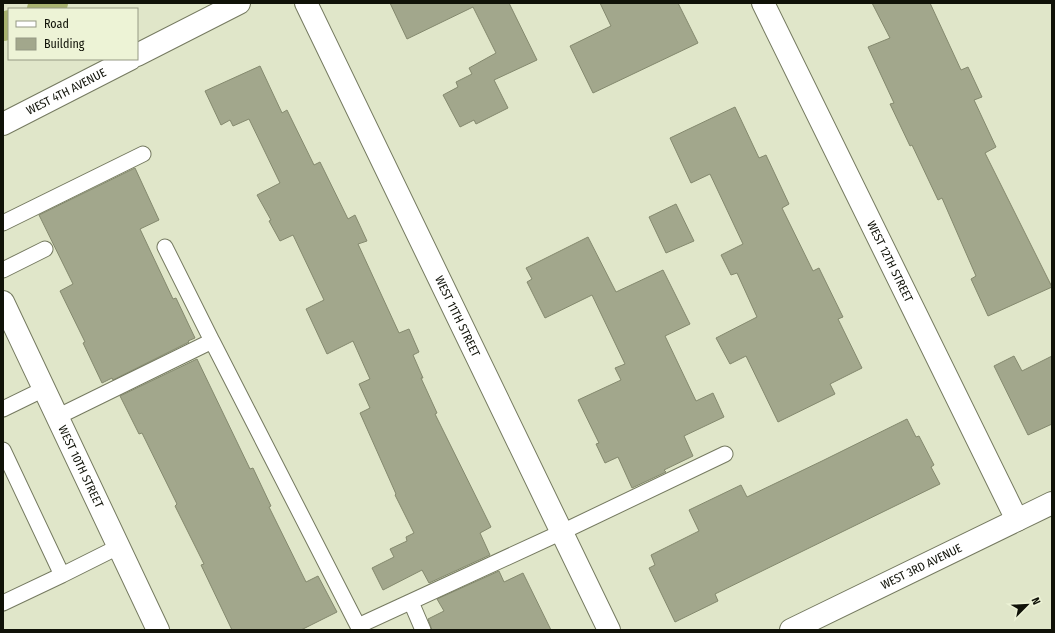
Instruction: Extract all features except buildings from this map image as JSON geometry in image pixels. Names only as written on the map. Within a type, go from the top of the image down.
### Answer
[{"type":"street","points":[[138,54],[239,3]]},
{"type":"street","name":"WEST 11TH STREET","points":[[306,3],[609,630]]},
{"type":"street","name":"WEST 12TH STREET","points":[[763,3],[1017,520]]},
{"type":"street","name":"WEST 4TH AVENUE","points":[[3,124],[128,60]]},
{"type":"street","name":"WEST 10TH STREET","points":[[3,302],[158,630]]},
{"type":"street","name":"WEST 3RD AVENUE","points":[[790,630],[1052,503]]},
{"type":"lane","points":[[3,223],[143,154]]},
{"type":"lane","points":[[164,247],[358,626],[562,532],[724,454]]},
{"type":"lane","points":[[3,270],[45,249]]},
{"type":"lane","points":[[57,417],[212,342]]},
{"type":"lane","points":[[3,408],[44,389]]},
{"type":"lane","points":[[3,450],[62,575]]},
{"type":"lane","points":[[3,603],[118,547]]},
{"type":"lane","points":[[411,602],[423,630]]},
{"type":"waterway","points":[[43,8],[54,3]]},
{"type":"waterway","points":[[3,27],[8,24]]}]
